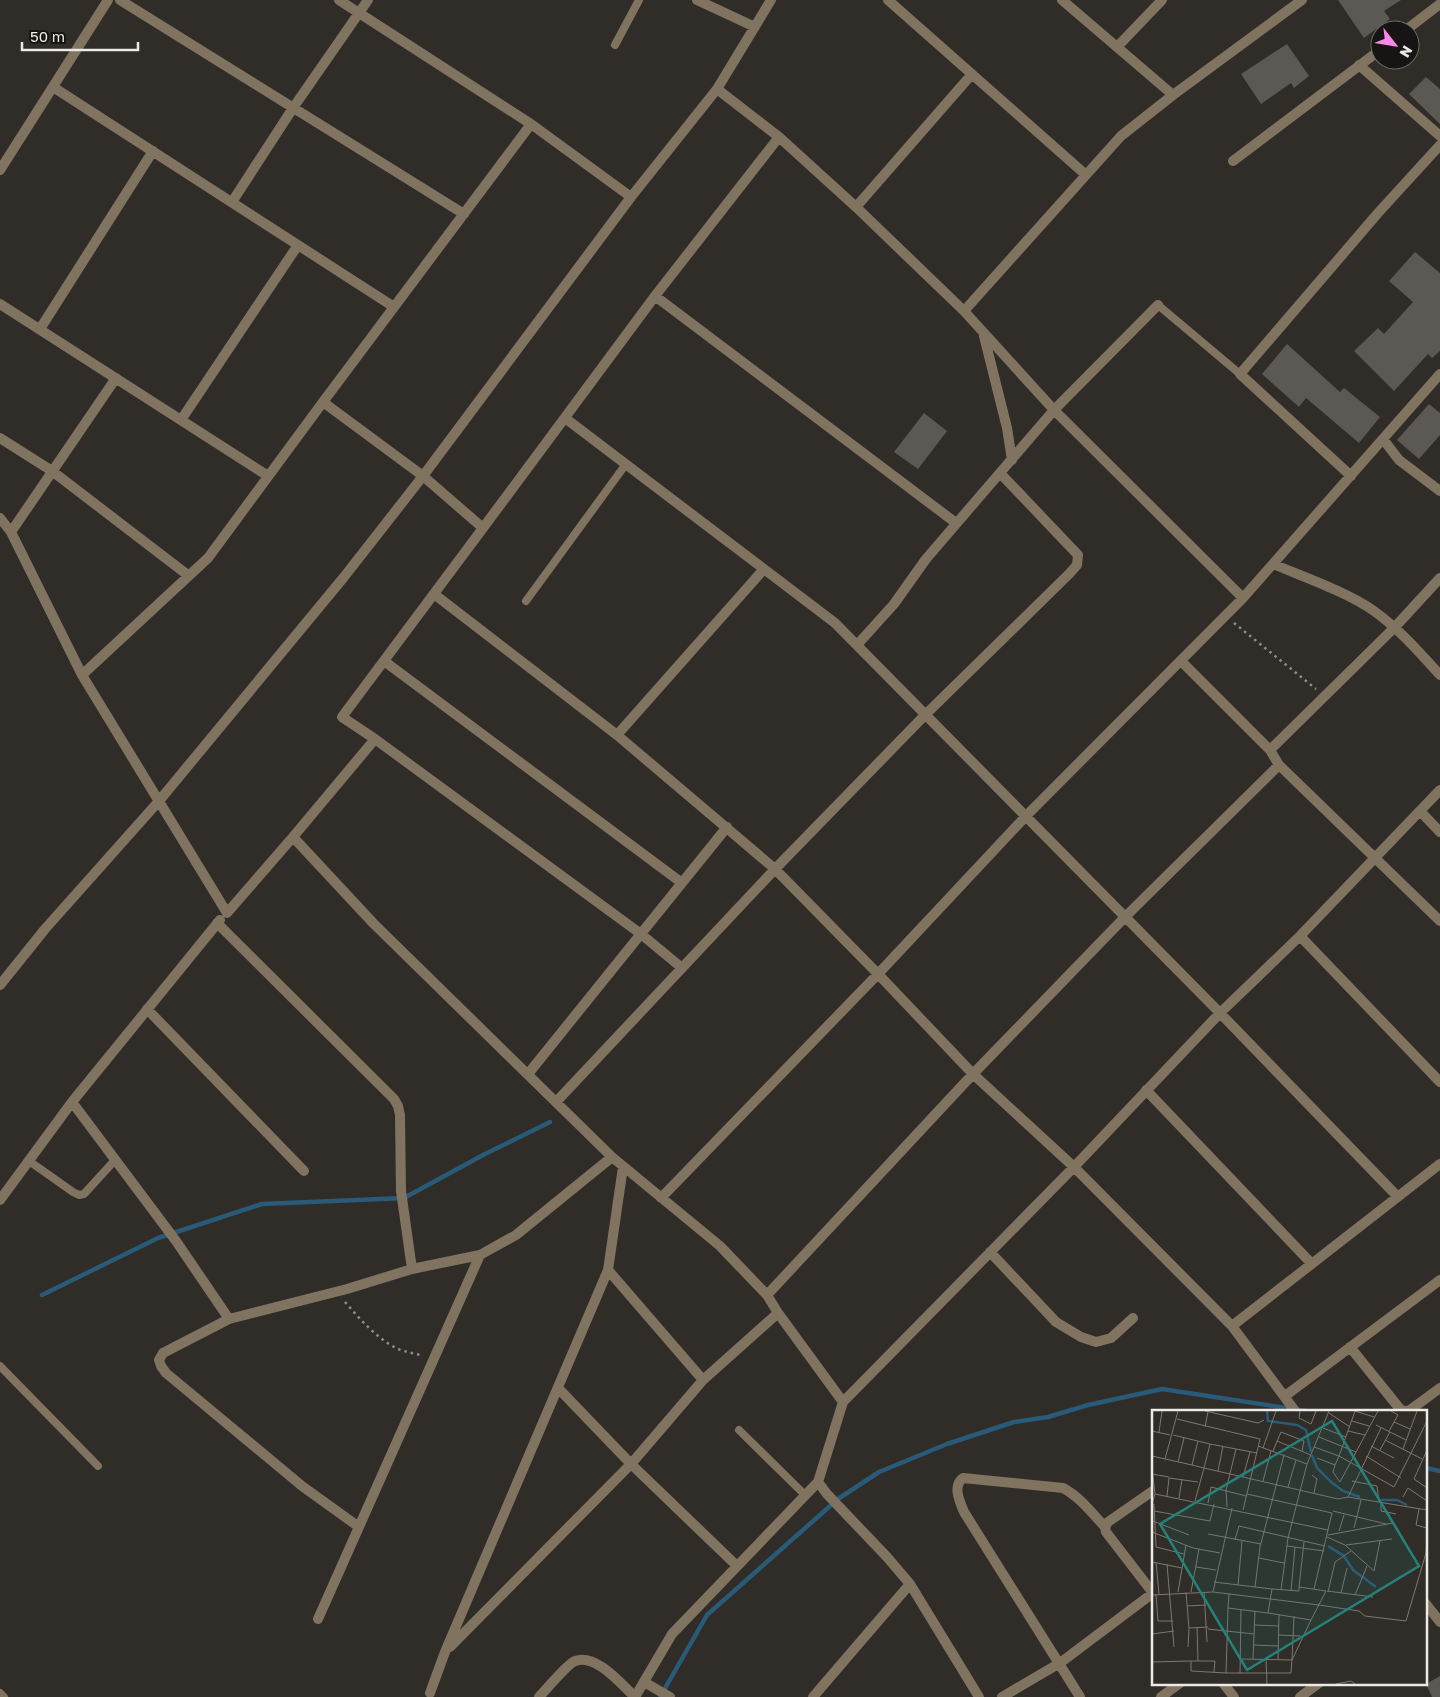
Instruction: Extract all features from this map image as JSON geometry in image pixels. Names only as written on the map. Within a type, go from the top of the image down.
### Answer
[{"type":"street","points":[[0,170],[108,0]]},
{"type":"street","points":[[120,0],[464,214]]},
{"type":"street","points":[[339,0],[531,124],[631,196]]},
{"type":"street","points":[[232,202],[293,108],[368,0]]},
{"type":"street","points":[[697,0],[755,27]]},
{"type":"street","points":[[0,985],[45,929],[159,801],[344,577],[423,476],[631,196],[718,89],[770,0]]},
{"type":"street","points":[[888,0],[1086,175]]},
{"type":"street","points":[[1062,0],[1173,95]]},
{"type":"street","points":[[1117,47],[1162,0]]},
{"type":"street","points":[[964,311],[1121,136],[1173,95],[1302,0]]},
{"type":"street","points":[[1419,20],[1440,4]]},
{"type":"street","points":[[1233,161],[1370,57]]},
{"type":"street","points":[[1359,65],[1440,136]]},
{"type":"street","points":[[856,207],[972,74]]},
{"type":"street","points":[[53,87],[394,307]]},
{"type":"street","points":[[718,89],[779,137],[856,207],[964,311],[1054,410],[1243,598]]},
{"type":"street","points":[[82,675],[208,558],[531,124]]},
{"type":"street","points":[[682,968],[640,934],[375,739],[342,717],[655,296],[779,137]]},
{"type":"street","points":[[1350,476],[1240,374],[1378,213],[1440,145]]},
{"type":"street","points":[[40,329],[153,152]]},
{"type":"street","points":[[181,420],[298,245]]},
{"type":"street","points":[[655,296],[956,523]]},
{"type":"street","points":[[0,304],[268,476]]},
{"type":"street","points":[[857,645],[894,604],[926,558],[1054,410],[1158,306]]},
{"type":"street","points":[[983,333],[1007,428],[1012,460]]},
{"type":"street","points":[[661,1198],[878,974],[1025,817],[1243,598],[1440,374]]},
{"type":"street","points":[[11,532],[116,378]]},
{"type":"street","points":[[324,402],[423,476],[483,528]]},
{"type":"street","points":[[565,418],[835,623],[1220,1013],[1398,1197]]},
{"type":"street","points":[[0,438],[52,470],[189,576]]},
{"type":"street","points":[[1383,439],[1399,460],[1440,491]]},
{"type":"street","points":[[556,1101],[775,869],[926,714],[1077,565],[1078,555],[1000,473]]},
{"type":"street","points":[[0,518],[11,532],[82,675],[227,912]]},
{"type":"street","points":[[1273,564],[1372,610],[1394,627],[1440,675]]},
{"type":"street","points":[[617,735],[764,569]]},
{"type":"street","points":[[1270,750],[1394,627],[1440,578]]},
{"type":"street","points":[[434,594],[617,735],[775,869],[973,1074],[1074,1167],[1232,1326],[1293,1408]]},
{"type":"street","points":[[384,661],[682,883]]},
{"type":"street","points":[[1180,661],[1270,750],[1280,764],[1440,921]]},
{"type":"street","points":[[0,1200],[72,1102],[216,923],[293,837],[375,739]]},
{"type":"street","points":[[767,1295],[973,1074],[1125,917],[1280,764]]},
{"type":"street","points":[[539,1697],[573,1662],[585,1659],[597,1663],[635,1697],[672,1634],[818,1482],[843,1402],[1074,1167],[1220,1013],[1300,936],[1440,790]]},
{"type":"street","points":[[1420,811],[1440,832]]},
{"type":"street","points":[[528,1074],[727,827]]},
{"type":"street","points":[[293,837],[374,924],[623,1168],[720,1246],[767,1295],[843,1402]]},
{"type":"street","points":[[216,923],[394,1099],[398,1106],[400,1115],[402,1207],[412,1269]]},
{"type":"street","points":[[1300,936],[1440,1082]]},
{"type":"street","points":[[147,1010],[304,1171]]},
{"type":"street","points":[[1146,1090],[1311,1263]]},
{"type":"street","points":[[72,1102],[165,1228],[176,1240],[229,1319]]},
{"type":"street","points":[[359,1527],[302,1486],[166,1373],[159,1360],[163,1353],[229,1319],[336,1292],[412,1269],[480,1255],[503,1244],[516,1235],[612,1157]]},
{"type":"street","points":[[1232,1326],[1440,1164]]},
{"type":"street","points":[[430,1693],[445,1652],[608,1270],[623,1168]]},
{"type":"street","points":[[990,1252],[1056,1322],[1081,1337],[1096,1342],[1110,1338],[1133,1318]]},
{"type":"street","points":[[318,1619],[480,1255]]},
{"type":"street","points":[[608,1270],[703,1380]]},
{"type":"street","points":[[1285,1396],[1440,1280]]},
{"type":"street","points":[[445,1652],[631,1464],[703,1380],[778,1313]]},
{"type":"street","points":[[1350,1347],[1402,1410]]},
{"type":"street","points":[[558,1388],[631,1464],[737,1566]]},
{"type":"street","points":[[1410,1410],[1440,1388]]},
{"type":"street","points":[[1080,1697],[964,1512],[959,1499],[957,1486],[959,1481],[963,1478],[1063,1488],[1072,1493],[1105,1527],[1106,1532],[1152,1592]]},
{"type":"street","points":[[818,1482],[841,1510],[887,1557],[910,1584],[979,1697]]},
{"type":"street","points":[[1105,1527],[1108,1522],[1152,1491]]},
{"type":"street","points":[[812,1697],[910,1584]]},
{"type":"street","points":[[1002,1697],[1060,1663],[1152,1594]]},
{"type":"street","points":[[1428,1607],[1440,1622]]},
{"type":"street","points":[[644,1682],[670,1697]]},
{"type":"street","points":[[1161,1697],[1179,1684]]},
{"type":"street","points":[[1224,1684],[1234,1697]]},
{"type":"street","points":[[1300,1697],[1318,1684]]},
{"type":"lane","points":[[615,45],[639,0]]},
{"type":"lane","points":[[1158,306],[1240,374]]},
{"type":"lane","points":[[526,601],[626,464]]},
{"type":"lane","points":[[29,1161],[79,1195],[84,1194],[115,1160]]},
{"type":"lane","points":[[0,1366],[98,1466]]},
{"type":"lane","points":[[739,1430],[805,1495]]},
{"type":"lane","points":[[0,1693],[4,1697]]},
{"type":"path","points":[[1225,616],[1325,696]]},
{"type":"path","points":[[336,1292],[363,1323],[384,1340],[397,1348],[434,1358]]},
{"type":"building","points":[[1338,0],[1401,0],[1384,11],[1390,19],[1389,20],[1370,20],[1370,34],[1364,38]]},
{"type":"building","points":[[1287,44],[1309,76],[1294,88],[1291,83],[1261,104],[1241,74]]},
{"type":"building","points":[[1426,77],[1440,89],[1440,124],[1409,94]]},
{"type":"building","points":[[1415,252],[1440,273],[1440,351],[1432,358],[1428,354],[1394,391],[1354,351],[1378,328],[1384,334],[1413,302],[1389,281]]},
{"type":"building","points":[[1287,344],[1340,392],[1344,388],[1380,417],[1359,443],[1306,398],[1299,407],[1262,374]]},
{"type":"building","points":[[1429,404],[1440,413],[1440,435],[1419,459],[1397,440]]},
{"type":"building","points":[[924,413],[947,431],[918,469],[894,452]]},
{"type":"building","points":[[1440,1676],[1440,1697],[1432,1697],[1426,1684]]},
{"type":"waterway","points":[[42,1295],[158,1238],[262,1204],[404,1198],[485,1154],[550,1122]]},
{"type":"waterway","points":[[660,1697],[707,1615],[838,1499],[879,1472],[947,1444],[1014,1422],[1048,1417],[1088,1405],[1162,1389],[1299,1410]]},
{"type":"waterway","points":[[1428,1468],[1440,1471]]}]
